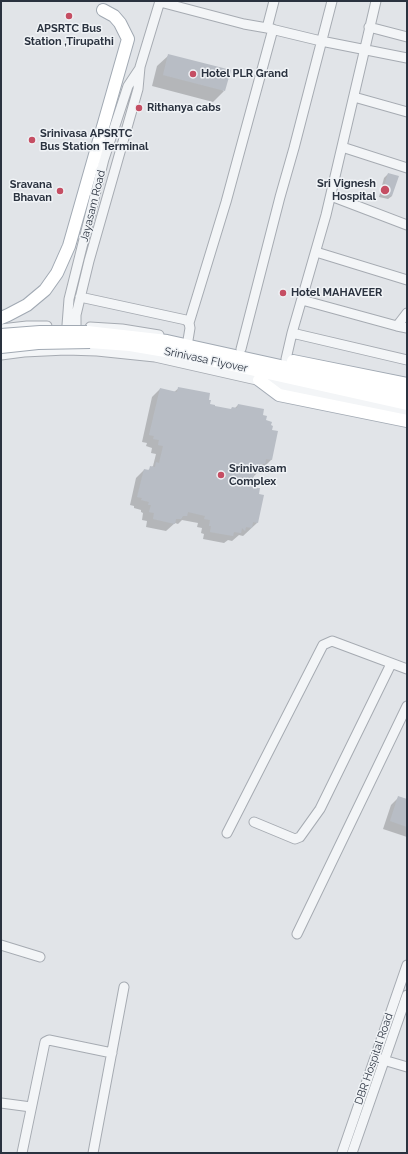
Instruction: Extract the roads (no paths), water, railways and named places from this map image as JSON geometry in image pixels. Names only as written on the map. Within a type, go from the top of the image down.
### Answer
[{"type":"main road","points":[[1,318],[34,300],[45,290],[57,273],[69,246],[128,39],[120,23],[114,16],[103,10]]},
{"type":"main road","name":"Srinivasa Flyover","points":[[1,335],[40,332],[87,332],[167,341],[407,394]]},
{"type":"main road","points":[[196,340],[407,384]]},
{"type":"main road","name":"Srinivasa Flyover","points":[[1,346],[38,343],[90,342],[130,345],[183,354],[407,404]]},
{"type":"main road","points":[[259,380],[279,395],[407,421]]},
{"type":"street","points":[[189,323],[226,202],[270,28],[274,1]]},
{"type":"street","points":[[241,349],[332,1]]},
{"type":"street","points":[[286,359],[331,196],[376,1]]},
{"type":"street","points":[[160,2],[244,24],[270,28],[321,41],[407,58]]},
{"type":"street","name":"Jayasam Road","points":[[66,350],[89,261],[138,89],[140,67],[160,2]]},
{"type":"street","points":[[369,27],[407,37]]},
{"type":"street","name":"Jayasam Road","points":[[76,351],[71,327],[69,299],[104,159],[128,86],[140,67]]},
{"type":"street","points":[[354,97],[407,112]]},
{"type":"street","points":[[342,147],[407,168]]},
{"type":"street","points":[[331,196],[407,225]]},
{"type":"street","points":[[316,252],[407,280]]},
{"type":"street","points":[[80,297],[186,320],[189,323],[196,340]]},
{"type":"street","points":[[302,300],[407,328]]},
{"type":"street","points":[[397,326],[407,313]]},
{"type":"street","points":[[1,329],[27,326],[122,329],[196,340],[407,390]]},
{"type":"street","points":[[292,334],[407,360]]},
{"type":"street","points":[[1,355],[24,352],[66,350],[97,351],[155,357],[407,414]]},
{"type":"street","points":[[227,833],[323,645],[332,641],[407,669]]},
{"type":"street","points":[[254,822],[295,839],[300,837],[320,809],[391,664]]},
{"type":"street","points":[[298,934],[407,706]]},
{"type":"street","points":[[1,945],[40,958]]},
{"type":"street","name":"DBR Hospital Road","points":[[342,1153],[407,965]]},
{"type":"street","points":[[93,1153],[124,987]]},
{"type":"street","name":"DBR Hospital Road","points":[[352,1153],[407,995]]},
{"type":"street","points":[[22,1153],[45,1042],[49,1040],[112,1053]]},
{"type":"street","points":[[374,1058],[407,1067]]},
{"type":"street","points":[[1,1102],[31,1107]]},
{"type":"place","name":"APSRTC Bus Station ,Tirupathi","points":[[69,16]]},
{"type":"place","name":"Hotel PLR Grand","points":[[193,74]]},
{"type":"place","name":"Rithanya cabs","points":[[139,108]]},
{"type":"place","name":"Srinivasa APSRTC Bus Station Terminal","points":[[32,140]]},
{"type":"place","name":"Sri Vignesh Hospital","points":[[385,190]]},
{"type":"place","name":"Sravana Bhavan","points":[[60,191]]},
{"type":"place","name":"Hotel MAHAVEER","points":[[283,293]]},
{"type":"place","name":"Srinivasam Complex","points":[[221,475]]}]
